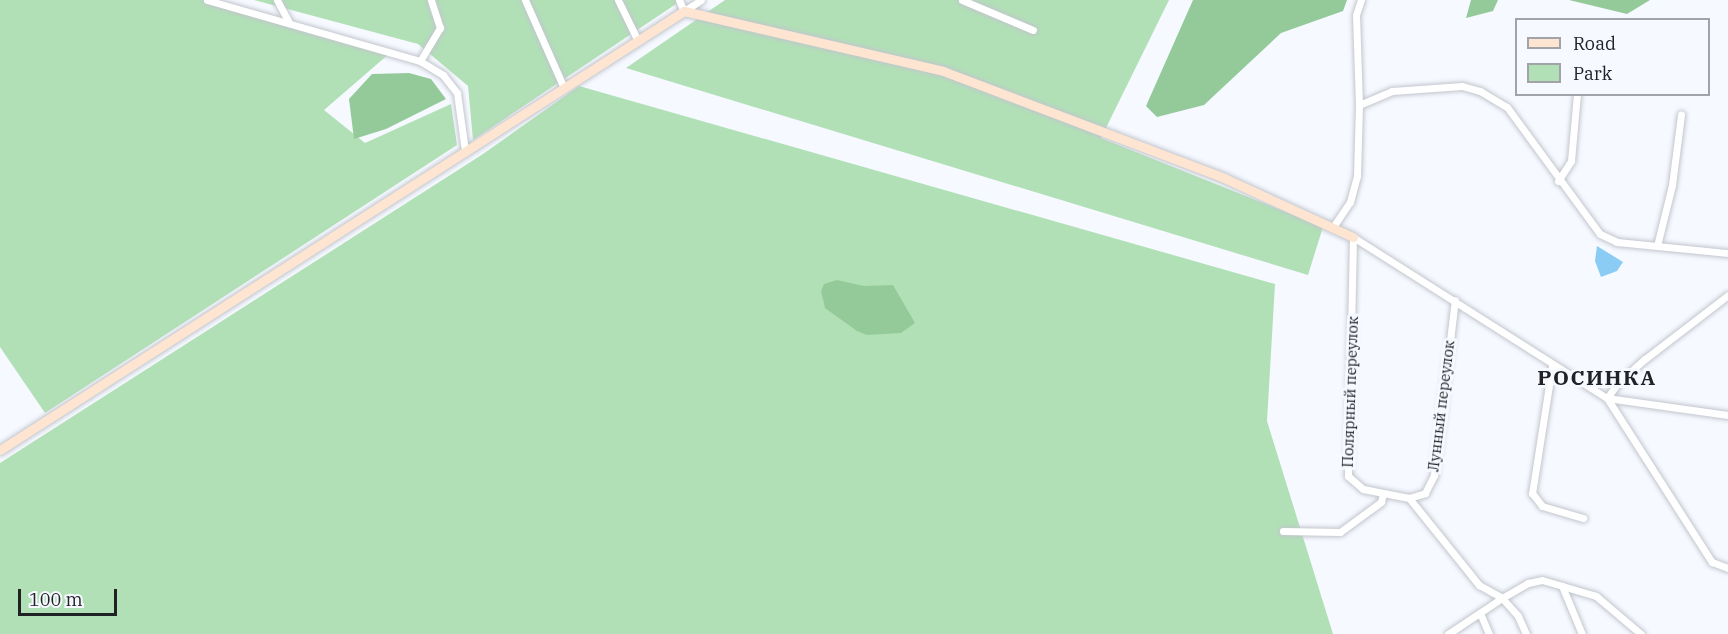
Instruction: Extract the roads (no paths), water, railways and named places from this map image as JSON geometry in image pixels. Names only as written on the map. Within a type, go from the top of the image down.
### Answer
[{"type":"street","points":[[207,0],[420,61],[443,75],[457,93],[465,151]]},
{"type":"street","points":[[277,0],[289,22]]},
{"type":"street","points":[[420,61],[440,28],[431,0]]},
{"type":"street","points":[[525,0],[564,88]]},
{"type":"street","points":[[618,0],[637,39]]},
{"type":"street","points":[[679,0],[684,11]]},
{"type":"street","points":[[0,450],[701,0]]},
{"type":"street","points":[[962,0],[1033,30]]},
{"type":"street","points":[[1333,227],[1350,202],[1356,176],[1359,105],[1356,15],[1361,0]]},
{"type":"street","points":[[684,11],[943,71],[1224,178],[1353,237],[1607,399],[1728,415]]},
{"type":"street","points":[[1359,105],[1392,91],[1462,86],[1480,91],[1507,107],[1558,181],[1600,234],[1617,242],[1728,253]]},
{"type":"street","points":[[1558,181],[1571,161],[1576,96]]},
{"type":"street","points":[[1657,246],[1672,185],[1681,115]]},
{"type":"street","name":"Полярный переулок","points":[[1353,237],[1348,476],[1363,489],[1408,498]]},
{"type":"street","points":[[1607,399],[1631,371],[1728,296]]},
{"type":"street","name":"Лунный переулок","points":[[1408,498],[1425,493],[1434,475],[1455,300]]},
{"type":"street","points":[[1552,366],[1533,494],[1542,506],[1583,518]]},
{"type":"street","points":[[1607,399],[1712,562],[1728,568]]},
{"type":"street","points":[[1283,531],[1340,532],[1380,502],[1383,493]]},
{"type":"street","points":[[1408,498],[1479,585],[1502,598],[1518,616],[1526,634]]},
{"type":"street","points":[[1448,634],[1528,583],[1542,580],[1596,596],[1641,634]]},
{"type":"street","points":[[1562,586],[1582,634]]},
{"type":"street","points":[[1480,613],[1489,634]]},
{"type":"water","points":[[1597,246],[1623,262],[1617,271],[1601,277],[1595,261]]},
{"type":"district","name":"РОСИНКА","points":[[1597,377]]}]
